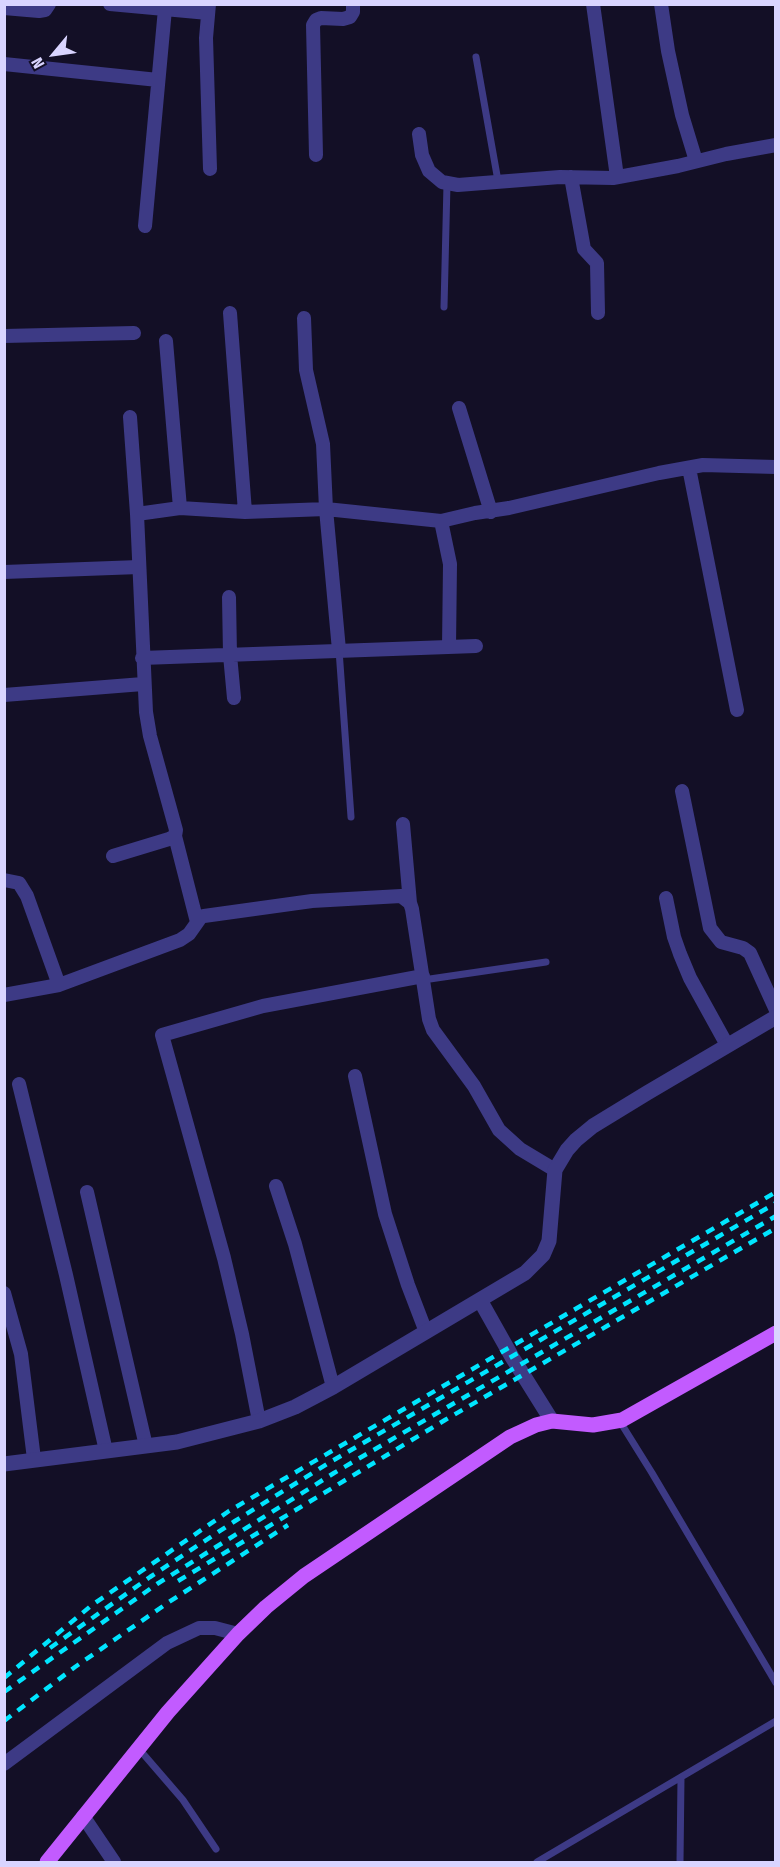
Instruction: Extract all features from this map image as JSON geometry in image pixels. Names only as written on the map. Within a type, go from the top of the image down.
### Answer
[{"type":"main road","points":[[47,1863],[139,1748],[238,1634],[304,1576],[469,1463],[527,1429],[552,1421],[593,1425],[619,1420],[651,1405],[776,1333]]},
{"type":"street","points":[[4,8],[39,12],[45,10],[49,4]]},
{"type":"street","points":[[110,4],[165,9],[209,9],[206,38],[210,169]]},
{"type":"street","points":[[316,155],[313,25],[315,20],[321,18],[350,17],[353,4]]},
{"type":"street","points":[[593,4],[617,177]]},
{"type":"street","points":[[661,4],[668,51],[696,161]]},
{"type":"street","points":[[145,226],[165,9]]},
{"type":"street","points":[[4,64],[158,80]]},
{"type":"street","points":[[419,134],[422,155],[429,171],[447,184],[571,177],[617,177],[776,145]]},
{"type":"street","points":[[571,177],[584,249],[597,263],[598,314]]},
{"type":"street","points":[[230,313],[244,512]]},
{"type":"street","points":[[304,318],[306,370],[323,444],[339,650]]},
{"type":"street","points":[[4,336],[134,333]]},
{"type":"street","points":[[166,341],[180,508]]},
{"type":"street","points":[[459,408],[491,512]]},
{"type":"street","points":[[130,417],[137,514],[143,684],[150,736],[176,831],[175,836],[197,922]]},
{"type":"street","points":[[137,514],[180,508],[244,512],[327,509],[441,521],[703,465],[776,467]]},
{"type":"street","points":[[689,468],[737,710]]},
{"type":"street","points":[[441,521],[450,564],[449,647]]},
{"type":"street","points":[[4,572],[139,567]]},
{"type":"street","points":[[229,597],[230,655],[234,698]]},
{"type":"street","points":[[142,658],[477,646]]},
{"type":"street","points":[[4,695],[143,684]]},
{"type":"street","points":[[682,791],[710,928],[721,942],[744,948],[750,953],[776,1010]]},
{"type":"street","points":[[403,824],[410,903],[429,1019],[433,1030],[474,1086],[499,1130],[520,1149],[555,1170]]},
{"type":"street","points":[[112,856],[175,836]]},
{"type":"street","points":[[4,880],[19,883],[27,896],[59,985]]},
{"type":"street","points":[[4,995],[59,985],[180,940],[189,934],[201,917],[208,915],[312,901],[401,896],[410,903]]},
{"type":"street","points":[[666,898],[680,954],[690,978],[727,1045]]},
{"type":"street","points":[[259,1421],[224,1258],[162,1035],[263,1006],[423,978]]},
{"type":"street","points":[[4,1464],[177,1442],[259,1421],[295,1407],[333,1387],[525,1273],[543,1255],[549,1241],[555,1170],[567,1150],[593,1126],[776,1017]]},
{"type":"street","points":[[355,1076],[385,1214],[426,1332]]},
{"type":"street","points":[[19,1083],[106,1450]]},
{"type":"street","points":[[276,1186],[295,1244],[333,1387]]},
{"type":"street","points":[[87,1192],[146,1446]]},
{"type":"street","points":[[4,1293],[21,1354],[34,1459]]},
{"type":"street","points":[[480,1300],[552,1421]]},
{"type":"street","points":[[4,1764],[167,1643],[199,1628],[215,1628],[238,1634]]},
{"type":"street","points":[[83,1816],[114,1863]]},
{"type":"lane","points":[[476,57],[498,181]]},
{"type":"lane","points":[[444,308],[447,184]]},
{"type":"lane","points":[[339,650],[351,817]]},
{"type":"lane","points":[[423,978],[546,962]]},
{"type":"lane","points":[[619,1420],[776,1683]]},
{"type":"lane","points":[[537,1863],[776,1721]]},
{"type":"lane","points":[[139,1748],[183,1800],[216,1849]]},
{"type":"lane","points":[[680,1863],[681,1778]]},
{"type":"railway","points":[[4,1678],[92,1605],[229,1511],[776,1192]]},
{"type":"railway","points":[[50,1648],[150,1577],[327,1464],[776,1203]]},
{"type":"railway","points":[[4,1692],[157,1584],[334,1473],[776,1216]]},
{"type":"railway","points":[[178,1581],[445,1420],[776,1228]]},
{"type":"railway","points":[[4,1721],[75,1667],[169,1602],[288,1525]]}]
